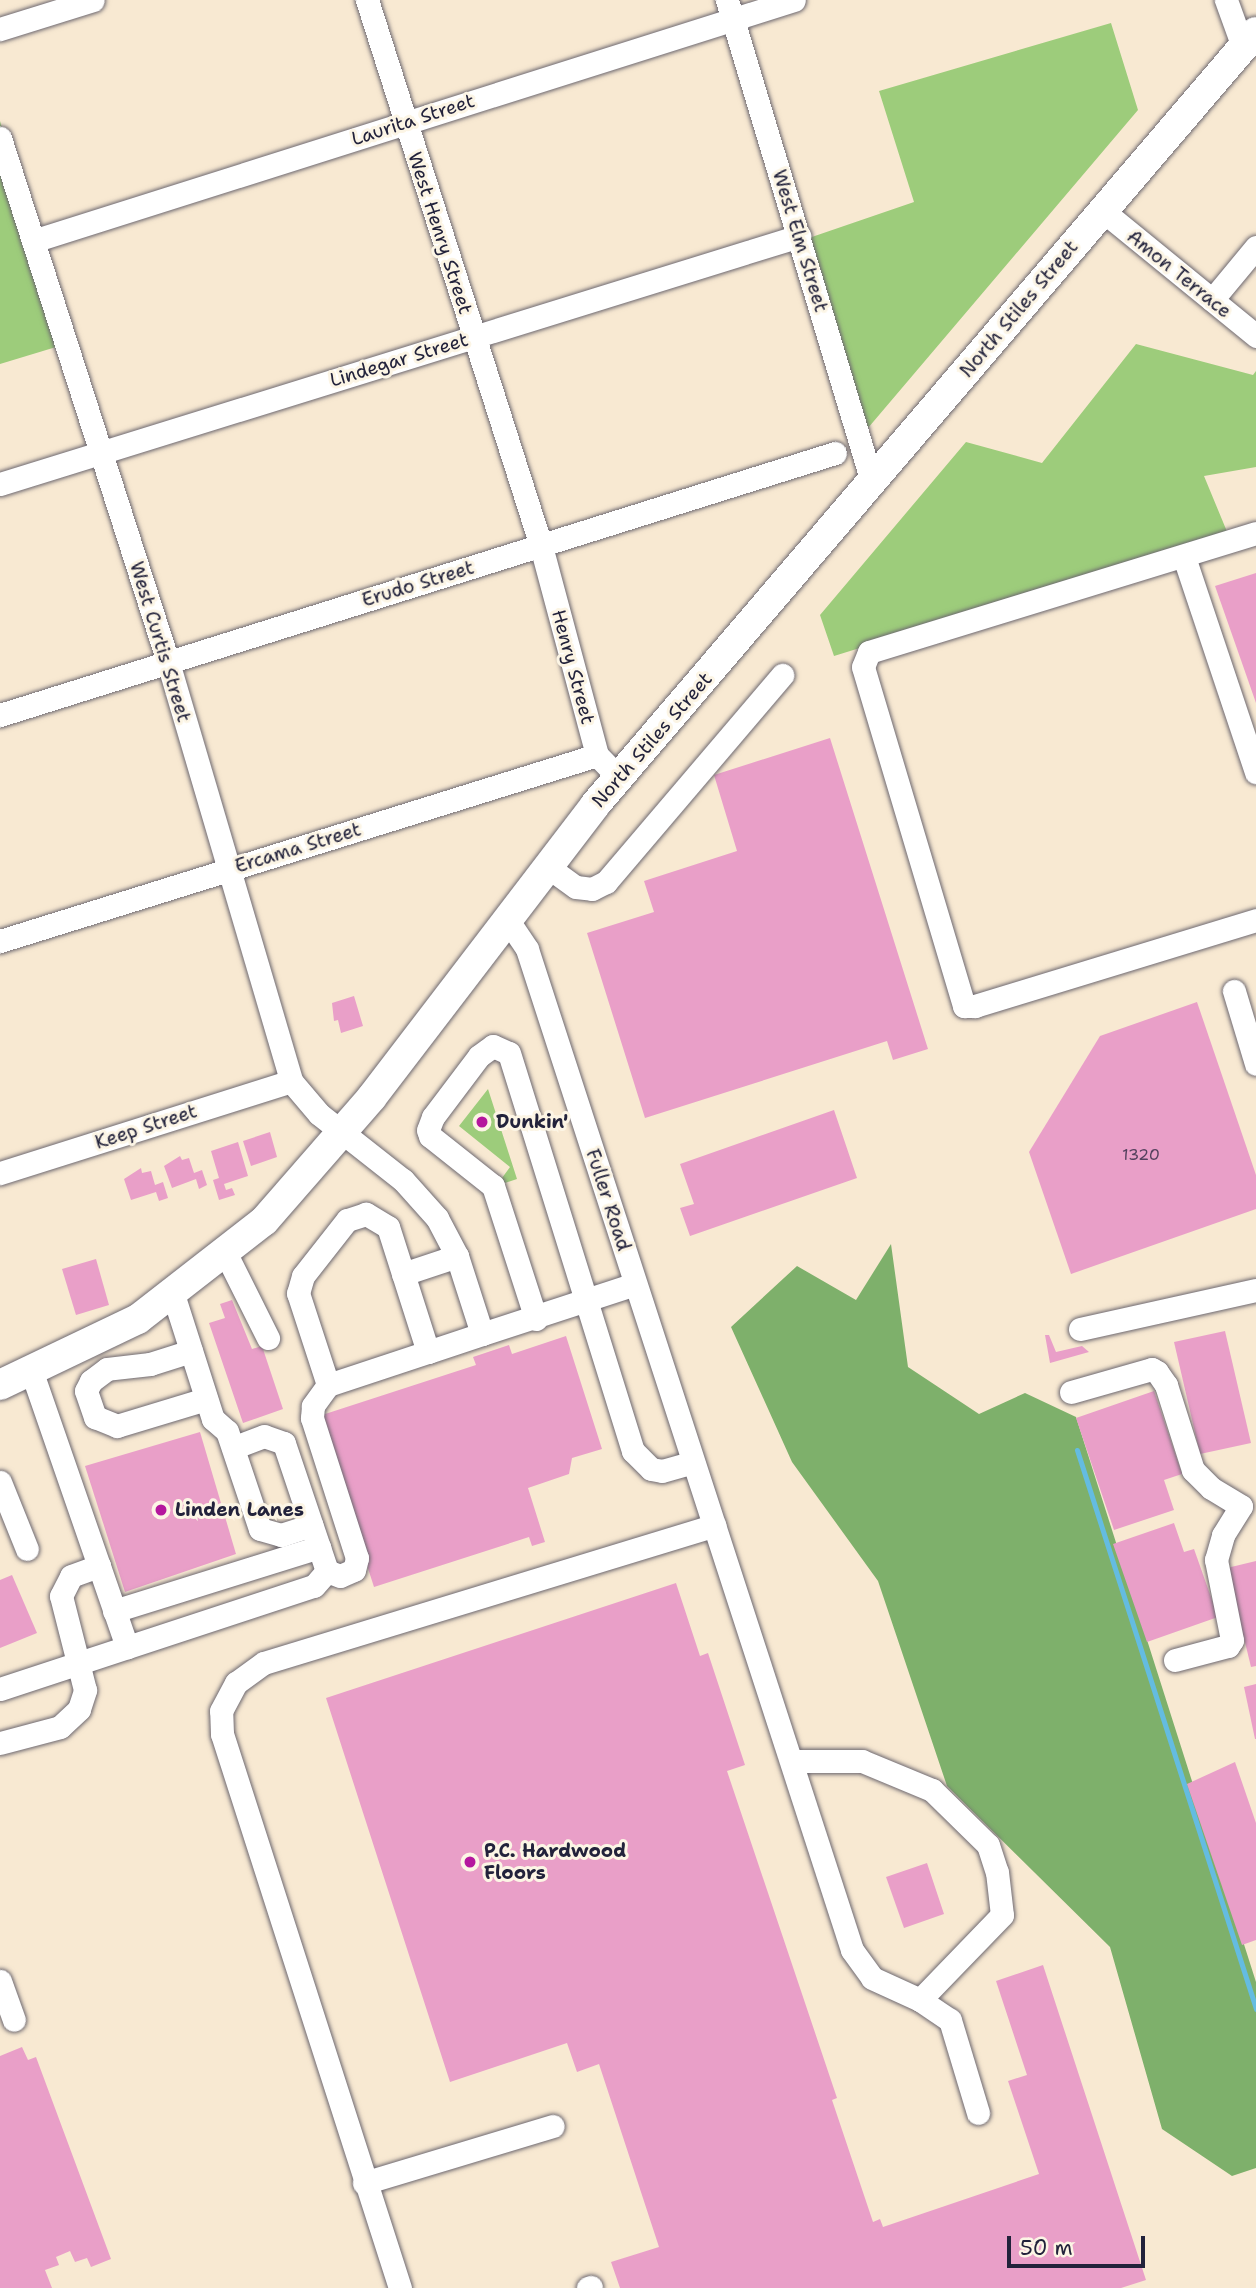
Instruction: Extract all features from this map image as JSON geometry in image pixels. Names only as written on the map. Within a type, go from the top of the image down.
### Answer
[{"type":"main road","name":"North Stiles Street","points":[[0,1385],[138,1319],[226,1254],[264,1221],[340,1130],[372,1097],[509,922],[548,867],[620,779],[1249,40]]},
{"type":"street","points":[[0,29],[93,0]]},
{"type":"street","name":"West Henry Street","points":[[367,0],[541,546]]},
{"type":"street","name":"Laurita Street","points":[[33,241],[405,123],[730,10],[794,0]]},
{"type":"street","points":[[1226,0],[1249,40]]},
{"type":"street","name":"West Elm Street","points":[[730,10],[872,482]]},
{"type":"street","name":"West Curtis Street","points":[[0,138],[168,662],[226,870],[291,1081],[319,1114],[422,1199],[457,1256],[482,1334]]},
{"type":"street","name":"Amon Terrace","points":[[1103,211],[1256,336]]},
{"type":"street","name":"Lindegar Street","points":[[0,484],[799,236]]},
{"type":"street","points":[[1212,300],[1256,247]]},
{"type":"street","name":"Erudo Street","points":[[0,715],[835,453]]},
{"type":"street","points":[[1256,533],[869,652],[863,667],[964,1006],[975,1006],[1256,920]]},
{"type":"street","name":"Henry Street","points":[[541,546],[597,755],[620,779]]},
{"type":"street","points":[[1184,557],[1256,772]]},
{"type":"street","points":[[548,867],[576,887],[592,889],[606,883],[782,675]]},
{"type":"street","name":"Ercama Street","points":[[0,941],[597,755]]},
{"type":"street","name":"Fuller Road","points":[[509,922],[527,948],[713,1525],[794,1761],[852,1950],[872,1978],[920,2000],[950,2020],[978,2113]]},
{"type":"street","points":[[1234,992],[1256,1064]]},
{"type":"street","points":[[536,1319],[493,1186],[430,1136],[428,1130],[433,1117],[479,1056],[493,1046],[509,1053],[584,1303],[634,1451],[651,1469],[696,1472]]},
{"type":"street","name":"Keep Street","points":[[0,1173],[291,1081]]},
{"type":"street","points":[[328,1385],[298,1293],[303,1276],[347,1220],[366,1214],[388,1227],[428,1352]]},
{"type":"street","points":[[226,1254],[268,1338]]},
{"type":"street","points":[[402,1274],[457,1256]]},
{"type":"street","points":[[327,1571],[340,1576],[354,1570],[357,1558],[312,1418],[313,1406],[328,1385],[536,1319],[635,1284]]},
{"type":"street","points":[[1080,1329],[1256,1290]]},
{"type":"street","points":[[173,1294],[206,1399],[233,1448],[260,1529],[281,1535],[311,1525]]},
{"type":"street","points":[[191,1351],[150,1364],[107,1369],[90,1381],[86,1391],[95,1418],[117,1426],[206,1399]]},
{"type":"street","points":[[1071,1392],[1152,1369],[1157,1372],[1166,1385],[1193,1470],[1249,1505],[1223,1535],[1216,1560],[1232,1640],[1228,1646],[1175,1660]]},
{"type":"street","points":[[30,1370],[127,1647]]},
{"type":"street","points":[[233,1448],[264,1436],[275,1437],[284,1443],[327,1571]]},
{"type":"street","points":[[0,1482],[27,1549]]},
{"type":"street","points":[[400,2288],[364,2183],[222,1734],[221,1711],[236,1683],[264,1663],[307,1647],[713,1525]]},
{"type":"street","points":[[114,1611],[319,1547]]},
{"type":"street","points":[[0,1743],[60,1727],[79,1709],[85,1690],[61,1596],[71,1576],[99,1566]]},
{"type":"street","points":[[0,1689],[78,1661],[314,1586],[327,1571]]},
{"type":"street","points":[[794,1761],[862,1761],[932,1790],[988,1845],[998,1872],[1002,1915],[920,2000]]},
{"type":"street","points":[[0,1981],[15,2020]]},
{"type":"street","points":[[364,2183],[553,2126]]},
{"type":"green space","points":[[1111,23],[1138,110],[868,428],[806,239],[914,202],[879,91]]},
{"type":"green space","points":[[0,121],[66,344],[0,364]]},
{"type":"green space","points":[[1136,344],[1253,375],[1256,371],[1256,467],[1204,476],[1228,534],[834,656],[820,615],[966,442],[1042,463]]},
{"type":"green space","points":[[488,1089],[517,1179],[505,1183],[502,1178],[510,1167],[459,1126]]},
{"type":"green space","points":[[891,1244],[908,1367],[979,1414],[1025,1393],[1076,1417],[1256,1982],[1256,2168],[1232,2176],[1162,2129],[1110,1947],[947,1786],[878,1581],[792,1462],[731,1327],[797,1266],[856,1300]]},
{"type":"building","points":[[1256,573],[1256,703],[1215,586]]},
{"type":"building","points":[[830,738],[928,1049],[893,1060],[887,1041],[645,1118],[587,933],[654,912],[644,881],[737,851],[714,775]]},
{"type":"building","points":[[354,996],[363,1026],[341,1033],[338,1020],[334,1021],[332,1003]]},
{"type":"building","points":[[1197,1002],[1256,1175],[1256,1209],[1071,1274],[1029,1152],[1100,1036]]},
{"type":"building","points":[[834,1110],[857,1178],[690,1236],[680,1208],[694,1204],[680,1164]]},
{"type":"building","points":[[270,1132],[277,1157],[251,1166],[243,1141]]},
{"type":"building","points":[[238,1142],[248,1176],[224,1184],[226,1190],[232,1188],[235,1195],[219,1200],[213,1180],[219,1178],[211,1151]]},
{"type":"building","points":[[180,1156],[182,1160],[189,1158],[194,1173],[202,1170],[207,1185],[199,1189],[196,1179],[172,1188],[164,1166]]},
{"type":"building","points":[[141,1168],[142,1173],[151,1171],[155,1185],[163,1182],[168,1198],[159,1201],[156,1192],[131,1200],[124,1179]]},
{"type":"building","points":[[96,1259],[109,1305],[76,1315],[62,1269]]},
{"type":"building","points":[[232,1300],[252,1349],[262,1346],[283,1409],[243,1423],[209,1323],[225,1318],[220,1304]]},
{"type":"building","points":[[1225,1331],[1251,1443],[1200,1454],[1174,1342]]},
{"type":"building","points":[[1045,1335],[1049,1335],[1056,1352],[1082,1346],[1089,1352],[1050,1363]]},
{"type":"building","points":[[566,1336],[602,1449],[572,1458],[569,1474],[528,1488],[545,1542],[532,1546],[529,1537],[374,1587],[319,1416],[476,1365],[473,1357],[509,1345],[512,1354]]},
{"type":"building","points":[[1154,1391],[1182,1474],[1164,1480],[1174,1510],[1114,1530],[1076,1418]]},
{"type":"building","name":"Linden Lanes","points":[[200,1432],[236,1554],[125,1592],[85,1466]]},
{"type":"building","points":[[1174,1523],[1184,1552],[1194,1549],[1218,1617],[1147,1642],[1113,1544]]},
{"type":"building","points":[[1256,1561],[1256,1666],[1251,1667],[1227,1568]]},
{"type":"building","points":[[12,1575],[37,1633],[0,1648],[0,1580]]},
{"type":"building","points":[[676,1583],[700,1656],[708,1653],[745,1765],[727,1771],[837,2098],[832,2100],[873,2222],[880,2219],[883,2227],[1039,2174],[1008,2081],[1027,2075],[996,1981],[1043,1965],[1146,2280],[1121,2288],[620,2288],[611,2262],[659,2247],[599,2064],[577,2072],[567,2043],[450,2082],[326,1698]]},
{"type":"building","points":[[1256,1684],[1256,1739],[1255,1739],[1244,1687]]},
{"type":"building","points":[[1235,1762],[1256,1823],[1256,1940],[1242,1945],[1187,1784]]},
{"type":"building","points":[[927,1863],[944,1914],[904,1928],[886,1877]]},
{"type":"building","points":[[22,2047],[28,2060],[36,2057],[111,2259],[91,2267],[87,2258],[75,2262],[70,2251],[56,2257],[59,2265],[45,2270],[52,2288],[0,2288],[0,2056]]},
{"type":"waterway","points":[[1077,1450],[1256,2009]]},
{"type":"place","name":"Dunkin'","points":[[482,1122]]},
{"type":"place","name":"Linden Lanes","points":[[161,1510]]},
{"type":"place","name":"P.C. Hardwood Floors","points":[[470,1862]]}]
